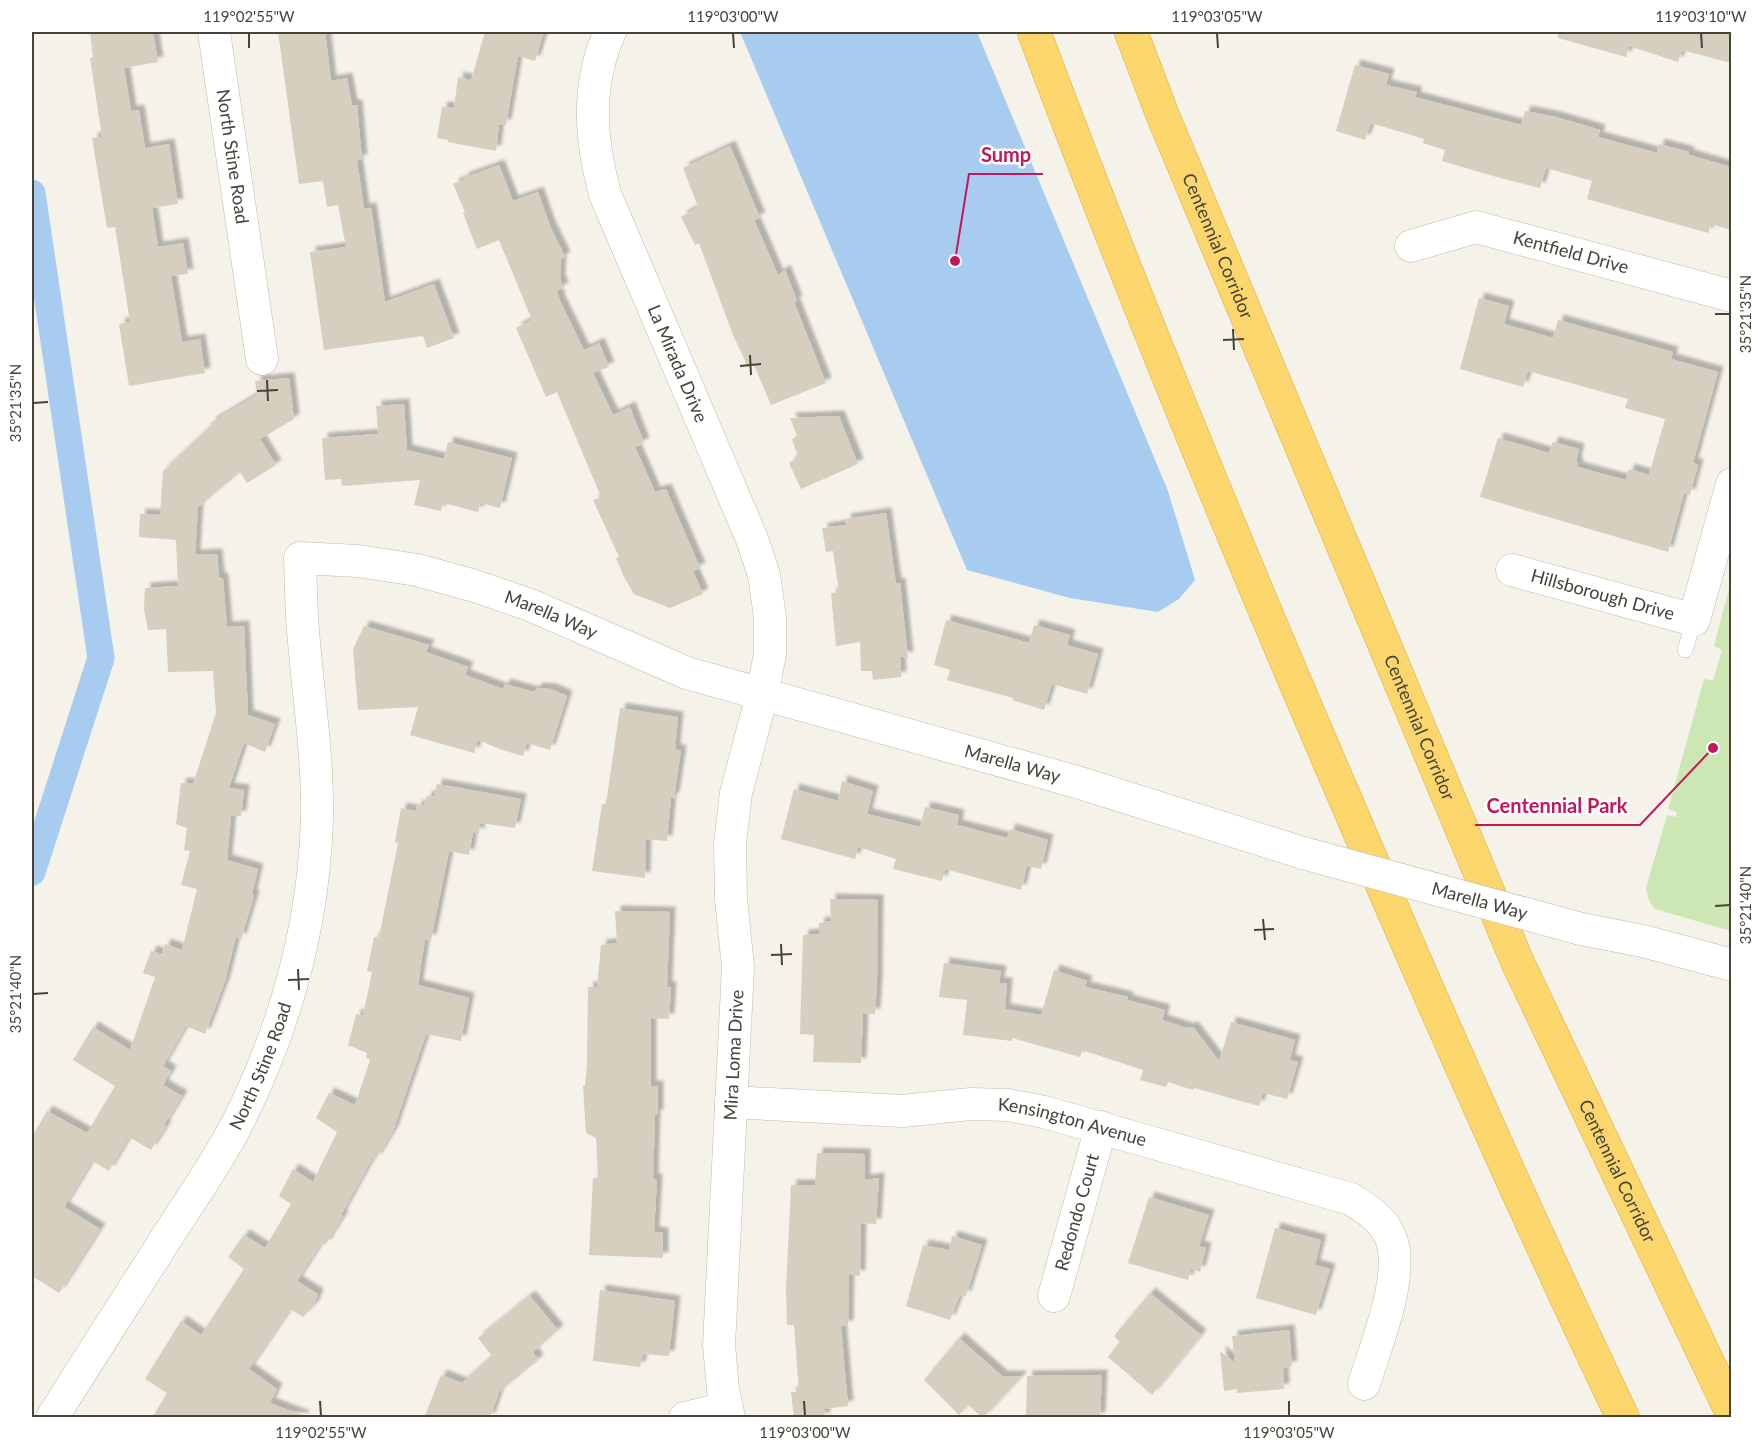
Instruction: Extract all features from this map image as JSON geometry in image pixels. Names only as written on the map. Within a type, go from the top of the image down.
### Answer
[{"type":"highway","points":[[1034,32],[1131,282],[1296,686],[1506,1165],[1623,1418]]},
{"type":"highway","name":"Centennial Corridor","points":[[1131,32],[1172,138],[1517,961],[1731,1413]]},
{"type":"street","name":"North Stine Road","points":[[214,32],[262,359]]},
{"type":"street","name":"La Mirada Drive","points":[[610,32],[595,81],[592,122],[595,158],[604,194],[752,539],[764,575],[770,617],[770,654],[762,694]]},
{"type":"street","name":"Kentfield Drive","points":[[1411,246],[1476,227],[1731,296]]},
{"type":"street","points":[[1694,620],[1731,484]]},
{"type":"street","name":"North Stine Road","points":[[52,1418],[207,1176],[237,1123],[268,1057],[288,999],[306,920],[317,819],[316,758],[303,639],[300,558]]},
{"type":"street","name":"Marella Way","points":[[300,558],[370,563],[417,570],[475,586],[530,605],[687,673],[1077,782],[1303,853],[1581,929],[1643,941],[1731,965]]},
{"type":"street","name":"Hillsborough Drive","points":[[1512,570],[1694,620]]},
{"type":"street","name":"Mira Loma Drive","points":[[728,1413],[718,1345],[738,967],[731,899],[730,843],[736,793],[762,694]]},
{"type":"street","name":"Kensington Avenue","points":[[731,1102],[902,1111],[971,1104],[1008,1105],[1044,1112],[1351,1199],[1377,1217],[1389,1234],[1394,1255],[1395,1276],[1391,1297],[1364,1384]]},
{"type":"street","name":"Redondo Court","points":[[1054,1296],[1101,1128]]},
{"type":"street","points":[[685,1418],[728,1413]]},
{"type":"lane","points":[[1684,650],[1694,620]]},
{"type":"green space","points":[[1731,581],[1729,614],[1732,615],[1731,931],[1655,909],[1649,901],[1646,888],[1667,815],[1676,817],[1677,812],[1668,809],[1704,679],[1713,681],[1722,650],[1714,646]]},
{"type":"water","points":[[740,32],[977,32],[1168,491],[1195,580],[1179,599],[1158,612],[1070,598],[967,570]]},
{"type":"building","points":[[90,32],[153,32],[158,62],[124,68],[131,111],[139,110],[145,148],[169,144],[178,204],[152,208],[158,247],[183,243],[188,274],[171,276],[182,342],[200,339],[205,373],[129,386],[119,324],[130,322],[115,227],[107,228],[92,138],[102,137],[90,58],[93,57]]},
{"type":"building","points":[[278,32],[325,32],[331,81],[347,78],[352,105],[357,105],[362,160],[357,160],[364,209],[371,208],[385,302],[434,284],[454,338],[427,348],[423,336],[324,350],[310,252],[346,247],[338,205],[327,207],[323,181],[299,184]]},
{"type":"building","points":[[485,32],[544,32],[535,61],[518,56],[506,125],[499,124],[496,151],[437,138],[442,107],[454,108],[458,77],[471,80]]},
{"type":"building","points":[[1558,32],[1731,32],[1731,63],[1682,50],[1678,62],[1629,46],[1626,57],[1558,38]]},
{"type":"building","points":[[1355,65],[1389,74],[1386,85],[1417,92],[1415,97],[1521,125],[1525,111],[1556,117],[1600,130],[1598,137],[1657,153],[1659,144],[1731,167],[1731,230],[1711,224],[1708,233],[1587,199],[1592,181],[1546,168],[1540,188],[1442,161],[1445,150],[1423,143],[1424,139],[1371,123],[1365,140],[1336,131]]},
{"type":"building","points":[[730,146],[760,218],[754,220],[778,275],[785,270],[797,301],[794,302],[826,383],[771,405],[754,365],[748,367],[733,335],[699,243],[695,245],[681,217],[698,207],[683,168]]},
{"type":"building","points":[[499,165],[513,201],[538,192],[550,226],[565,257],[561,259],[560,279],[563,288],[557,291],[560,301],[584,350],[599,343],[609,367],[593,373],[613,415],[630,407],[644,443],[635,447],[655,492],[666,489],[700,568],[693,571],[703,594],[670,608],[634,594],[624,577],[616,558],[619,557],[593,500],[601,497],[557,392],[546,397],[516,328],[532,320],[499,240],[477,249],[453,184]]},
{"type":"building","points":[[1479,298],[1509,306],[1504,324],[1553,338],[1558,320],[1673,352],[1671,359],[1718,372],[1693,463],[1698,465],[1690,495],[1684,493],[1668,552],[1480,497],[1498,438],[1549,453],[1553,442],[1579,449],[1577,467],[1626,480],[1629,469],[1649,475],[1665,419],[1625,408],[1628,399],[1528,371],[1523,387],[1460,369]]},
{"type":"building","points":[[289,378],[294,419],[260,439],[276,465],[247,483],[240,472],[198,507],[195,555],[217,554],[219,577],[223,579],[227,627],[244,626],[248,715],[275,724],[265,752],[244,743],[229,788],[244,790],[241,816],[231,816],[227,860],[258,869],[252,894],[254,896],[241,939],[236,937],[225,981],[205,1034],[186,1026],[163,1066],[171,1071],[163,1085],[182,1096],[164,1125],[166,1126],[151,1150],[129,1137],[109,1171],[92,1161],[64,1207],[100,1229],[59,1293],[32,1276],[32,1137],[47,1111],[87,1133],[115,1086],[73,1060],[93,1027],[130,1050],[155,977],[143,973],[151,951],[162,954],[165,944],[182,950],[197,889],[181,885],[190,851],[184,850],[187,828],[176,824],[181,783],[193,784],[216,713],[213,671],[168,672],[166,629],[148,630],[144,609],[145,588],[178,586],[176,540],[139,537],[140,514],[160,515],[163,471],[212,425],[210,423],[257,395],[255,381]]},
{"type":"building","points":[[404,404],[407,450],[444,459],[448,442],[512,458],[500,508],[480,503],[478,512],[443,503],[441,511],[414,505],[420,480],[342,486],[341,479],[325,480],[322,438],[378,434],[376,406]]},
{"type":"building","points":[[839,416],[858,464],[801,489],[789,463],[798,457],[792,439],[797,436],[790,418]]},
{"type":"building","points":[[886,513],[896,584],[900,583],[908,658],[900,656],[901,677],[873,680],[872,671],[861,671],[860,642],[836,646],[831,593],[839,592],[833,551],[826,552],[822,528],[846,525],[845,519]]},
{"type":"building","points":[[946,620],[1029,643],[1034,625],[1070,635],[1067,645],[1098,654],[1087,694],[1052,684],[1044,710],[1012,700],[1013,698],[947,680],[950,670],[934,665]]},
{"type":"building","points":[[364,626],[429,645],[426,652],[468,667],[465,675],[503,689],[505,684],[534,692],[537,688],[551,689],[567,696],[550,750],[527,743],[523,756],[478,740],[474,753],[410,735],[418,707],[358,710],[353,649]]},
{"type":"building","points":[[620,708],[678,717],[675,749],[681,751],[674,798],[671,798],[667,841],[646,839],[645,878],[592,871],[602,804],[606,804]]},
{"type":"building","points":[[842,781],[873,791],[867,814],[920,827],[925,807],[959,815],[957,825],[1007,838],[1010,829],[1048,840],[1041,869],[1027,866],[1021,890],[945,869],[942,881],[893,869],[896,859],[858,847],[855,859],[781,839],[794,789],[838,801]]},
{"type":"building","points":[[437,784],[521,799],[515,828],[480,823],[479,834],[473,832],[469,855],[449,851],[431,940],[425,939],[418,985],[469,998],[461,1041],[426,1034],[393,1131],[376,1159],[373,1157],[341,1215],[343,1216],[325,1245],[321,1243],[297,1281],[318,1294],[314,1305],[303,1317],[290,1309],[249,1369],[277,1389],[270,1403],[304,1416],[304,1418],[152,1418],[167,1393],[145,1379],[181,1321],[201,1335],[244,1269],[228,1257],[244,1235],[265,1248],[291,1204],[279,1196],[293,1169],[313,1182],[337,1132],[316,1118],[329,1093],[355,1105],[370,1060],[366,1057],[367,1053],[348,1045],[356,1014],[363,1016],[372,972],[367,971],[374,937],[379,937],[398,843],[395,842],[401,808],[416,811],[417,805],[424,806],[427,796],[434,796]]},
{"type":"building","points":[[830,899],[878,900],[875,1014],[863,1013],[861,1063],[813,1062],[814,1035],[800,1034],[803,935],[819,934],[819,923],[831,921]]},
{"type":"building","points":[[615,911],[670,912],[667,987],[671,987],[669,1019],[651,1018],[651,1086],[658,1086],[653,1179],[657,1179],[654,1232],[663,1233],[663,1258],[589,1255],[593,1178],[598,1178],[596,1138],[586,1133],[583,1086],[585,1086],[587,1065],[588,987],[597,987],[601,945],[617,943]]},
{"type":"building","points":[[944,963],[1001,971],[999,983],[1007,983],[1005,1009],[1041,1015],[1054,970],[1087,981],[1085,987],[1128,997],[1127,1000],[1165,1010],[1162,1020],[1187,1028],[1193,1027],[1219,1061],[1231,1022],[1295,1040],[1290,1060],[1298,1062],[1287,1099],[1263,1093],[1259,1106],[1168,1082],[1166,1087],[1140,1080],[1143,1070],[1082,1050],[1080,1057],[1012,1038],[1012,1041],[963,1035],[967,1000],[939,997]]},
{"type":"building","points":[[817,1153],[865,1154],[865,1180],[879,1178],[876,1224],[861,1223],[860,1276],[849,1274],[848,1326],[841,1326],[848,1406],[824,1409],[825,1418],[794,1418],[791,1392],[799,1392],[794,1325],[787,1325],[786,1289],[791,1185],[815,1185]]},
{"type":"building","points":[[1149,1197],[1209,1215],[1199,1246],[1206,1248],[1200,1272],[1191,1269],[1188,1280],[1128,1263]]},
{"type":"building","points":[[1275,1228],[1321,1240],[1315,1265],[1330,1269],[1316,1315],[1256,1298]]},
{"type":"building","points":[[952,1236],[982,1245],[966,1296],[960,1295],[950,1320],[906,1306],[923,1245],[949,1250]]},
{"type":"building","points":[[600,1290],[675,1301],[669,1356],[643,1354],[640,1367],[593,1361]]},
{"type":"building","points":[[1150,1293],[1201,1335],[1152,1395],[1108,1357],[1120,1342],[1114,1336]]},
{"type":"building","points":[[530,1296],[558,1330],[533,1352],[538,1360],[499,1392],[490,1418],[424,1418],[441,1375],[462,1383],[492,1356],[478,1338]]},
{"type":"building","points":[[1289,1330],[1292,1366],[1283,1368],[1284,1389],[1237,1393],[1237,1389],[1224,1391],[1220,1351],[1235,1363],[1232,1336]]},
{"type":"building","points":[[959,1338],[1002,1376],[1022,1376],[983,1418],[968,1405],[959,1415],[924,1380]]},
{"type":"building","points":[[1102,1375],[1100,1418],[1026,1418],[1027,1376]]},
{"type":"waterway","points":[[32,193],[101,658],[32,872]]},
{"type":"place","name":"Sump","points":[[955,261]]},
{"type":"place","name":"Centennial Park","points":[[1713,748]]}]
